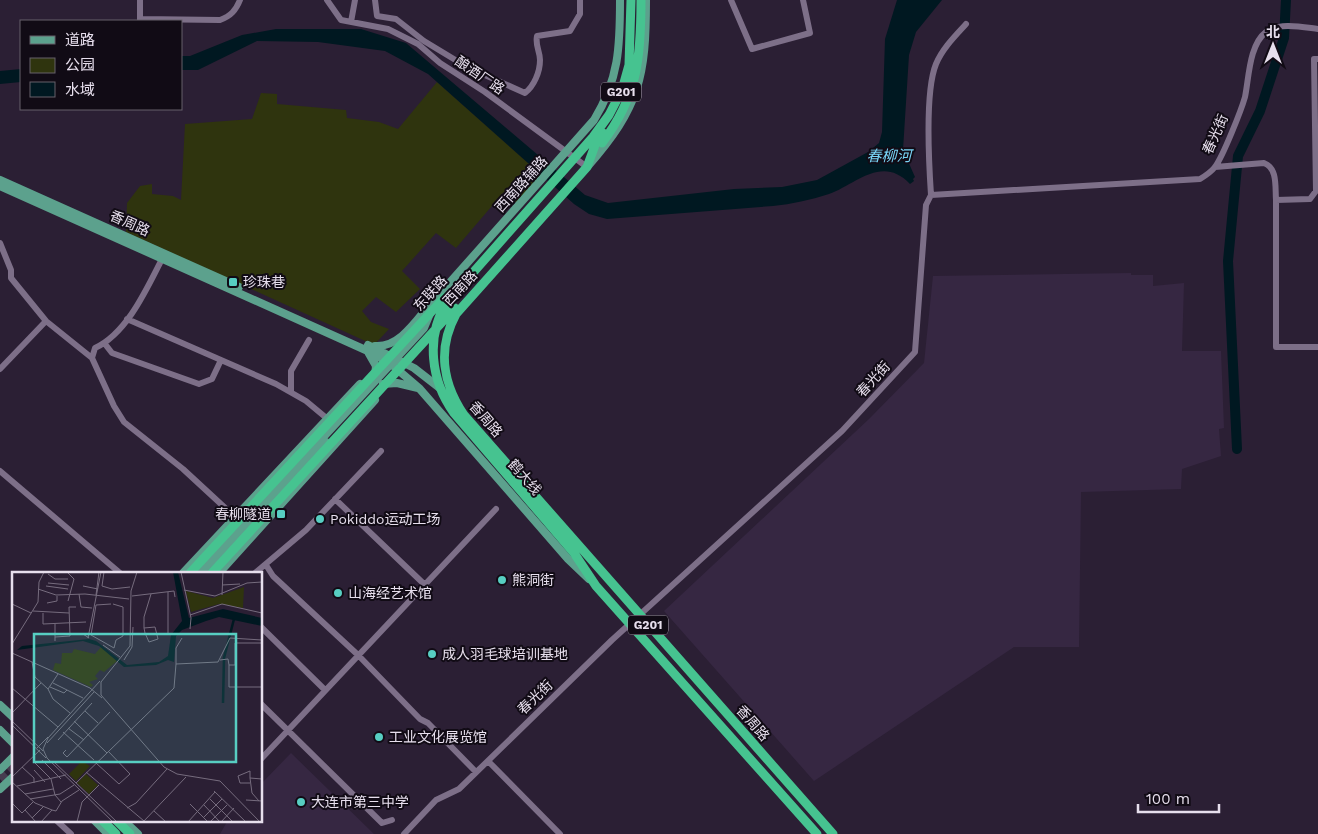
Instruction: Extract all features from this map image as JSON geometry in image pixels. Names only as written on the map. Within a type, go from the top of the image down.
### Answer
[{"type":"highway","name":"东联路","points":[[213,572],[394,365],[598,123],[611,101],[621,76],[625,51],[626,0]]},
{"type":"highway","name":"G201","points":[[570,155],[602,126],[622,90],[630,52],[631,0]]},
{"type":"highway","name":"西南路","points":[[456,314],[587,167],[597,140],[621,105],[630,78],[635,52],[636,0]]},
{"type":"highway","name":"东联路","points":[[185,572],[394,365],[601,144],[618,120],[631,94],[637,73],[641,35],[641,0]]},
{"type":"highway","name":"鹤大线","points":[[570,155],[567,167],[442,310],[435,336],[434,365],[439,386],[447,404],[508,478],[574,553],[596,586]]},
{"type":"highway","points":[[437,297],[456,314]]},
{"type":"highway","name":"G201","points":[[456,314],[446,339],[445,370],[450,392],[464,415]]},
{"type":"highway","name":"香周路","points":[[464,415],[833,834]]},
{"type":"highway","name":"香周路","points":[[596,586],[817,834]]},
{"type":"highway","points":[[104,822],[116,834]]},
{"type":"highway","points":[[118,822],[130,834]]},
{"type":"main road","name":"西南路辅路","points":[[394,365],[426,330],[437,297],[559,160],[570,155],[594,120],[612,87],[620,51],[620,0]]},
{"type":"main road","points":[[587,167],[623,123],[636,96],[645,53],[646,0]]},
{"type":"main road","name":"香周路","points":[[0,180],[367,348],[394,365],[436,384],[464,415]]},
{"type":"main road","name":"香周路","points":[[0,186],[163,256]]},
{"type":"main road","points":[[375,385],[376,366],[367,348],[384,346],[395,342],[437,297]]},
{"type":"main road","name":"西南路","points":[[426,330],[456,314]]},
{"type":"main road","name":"香周路","points":[[394,365],[419,388],[568,559],[596,586]]},
{"type":"main road","points":[[206,572],[394,365]]},
{"type":"main road","points":[[185,572],[347,396],[394,365]]},
{"type":"main road","points":[[220,572],[366,413],[394,365]]},
{"type":"main road","points":[[199,572],[334,425],[375,385],[397,383],[419,388]]},
{"type":"main road","points":[[224,552],[244,546]]},
{"type":"main road","points":[[0,705],[12,716]]},
{"type":"main road","points":[[0,730],[12,742]]},
{"type":"main road","points":[[0,770],[12,758]]},
{"type":"main road","points":[[0,789],[12,778]]},
{"type":"main road","points":[[96,822],[108,834]]},
{"type":"main road","points":[[126,822],[138,834]]},
{"type":"street","points":[[140,0],[140,20],[220,20],[227,18],[236,9],[240,0]]},
{"type":"street","points":[[328,0],[341,20],[351,22],[355,0]]},
{"type":"street","points":[[375,0],[377,16],[396,19],[424,41],[467,67],[525,93],[533,87],[540,60],[535,44],[537,36],[570,31],[580,14],[580,0]]},
{"type":"street","points":[[731,0],[752,48],[810,34],[803,0]]},
{"type":"street","name":"酿酒厂路","points":[[351,22],[388,29],[418,44],[440,63],[485,92],[587,167]]},
{"type":"street","points":[[931,196],[930,90],[936,64],[951,40],[966,24]]},
{"type":"street","name":"春光街","points":[[404,834],[436,800],[459,789],[639,614],[842,432],[915,352],[926,205],[931,196],[1200,179],[1215,167],[1244,99],[1252,59],[1258,43],[1266,32],[1281,27],[1296,26],[1318,30]]},
{"type":"street","points":[[1276,200],[1310,199],[1316,191],[1314,59],[1318,59]]},
{"type":"street","points":[[1215,167],[1264,163],[1270,165],[1274,171],[1276,200],[1276,347],[1318,347]]},
{"type":"street","points":[[0,243],[11,270],[11,278],[46,321],[92,358],[114,406],[124,422],[183,468],[235,517]]},
{"type":"street","points":[[92,358],[95,348],[105,344],[140,304],[163,256]]},
{"type":"street","points":[[127,319],[292,392],[318,410],[334,425]]},
{"type":"street","points":[[0,369],[46,321]]},
{"type":"street","points":[[292,392],[290,372],[309,340]]},
{"type":"street","points":[[105,344],[112,353],[198,384],[212,379],[221,360]]},
{"type":"street","points":[[256,572],[260,566],[266,566],[306,530],[381,451]]},
{"type":"street","points":[[0,471],[119,572]]},
{"type":"street","points":[[335,499],[424,584]]},
{"type":"street","points":[[262,758],[496,509]]},
{"type":"street","points":[[266,566],[273,576],[358,655],[476,772]]},
{"type":"street","points":[[262,628],[325,690]]},
{"type":"street","points":[[262,705],[382,823],[392,820]]},
{"type":"street","points":[[488,761],[560,834]]},
{"type":"street","points":[[58,822],[71,834]]},
{"type":"shaded area","points":[[1131,273],[1131,275],[1153,275],[1153,286],[1184,283],[1182,351],[1221,351],[1224,428],[1219,429],[1221,456],[1182,469],[1181,489],[1081,492],[1079,647],[1014,647],[814,781],[664,611],[869,419],[924,363],[933,276]]},
{"type":"shaded area","name":"大连市第三中学","points":[[291,753],[374,834],[220,834],[227,822],[262,822],[262,783]]},
{"type":"green space","points":[[437,82],[543,176],[517,203],[503,193],[456,248],[436,233],[402,271],[420,289],[396,312],[376,297],[362,311],[371,322],[389,329],[374,345],[126,232],[127,203],[140,186],[152,184],[152,194],[173,196],[181,200],[185,124],[252,119],[261,93],[277,94],[277,104],[346,110],[347,118],[379,122],[398,129]]},
{"type":"water","name":"春柳河","points":[[897,0],[942,0],[916,32],[909,55],[903,150],[915,177],[914,181],[910,184],[900,175],[879,172],[869,174],[829,194],[801,202],[773,206],[607,219],[589,214],[574,204],[428,74],[385,51],[318,42],[257,41],[198,70],[182,70],[182,56],[190,56],[242,35],[276,29],[361,29],[406,43],[585,195],[608,203],[734,189],[782,187],[817,180],[868,152],[879,143],[882,132],[885,39]]},
{"type":"water","points":[[20,69],[20,82],[0,84],[0,71]]},
{"type":"waterway","points":[[1237,449],[1228,261],[1238,156],[1260,111],[1284,38],[1286,0]]},
{"type":"tunnel","points":[[0,779],[12,768]]},
{"type":"place","name":"珍珠巷","points":[[233,282]]},
{"type":"place","name":"春柳隧道","points":[[281,514]]},
{"type":"place","name":"Pokiddo运动工场","points":[[320,519]]},
{"type":"place","name":"熊洞街","points":[[502,580]]},
{"type":"place","name":"山海经艺术馆","points":[[338,593]]},
{"type":"place","name":"成人羽毛球培训基地","points":[[432,654]]},
{"type":"place","name":"工业文化展览馆","points":[[379,737]]},
{"type":"place","name":"大连市第三中学","points":[[301,802]]}]
